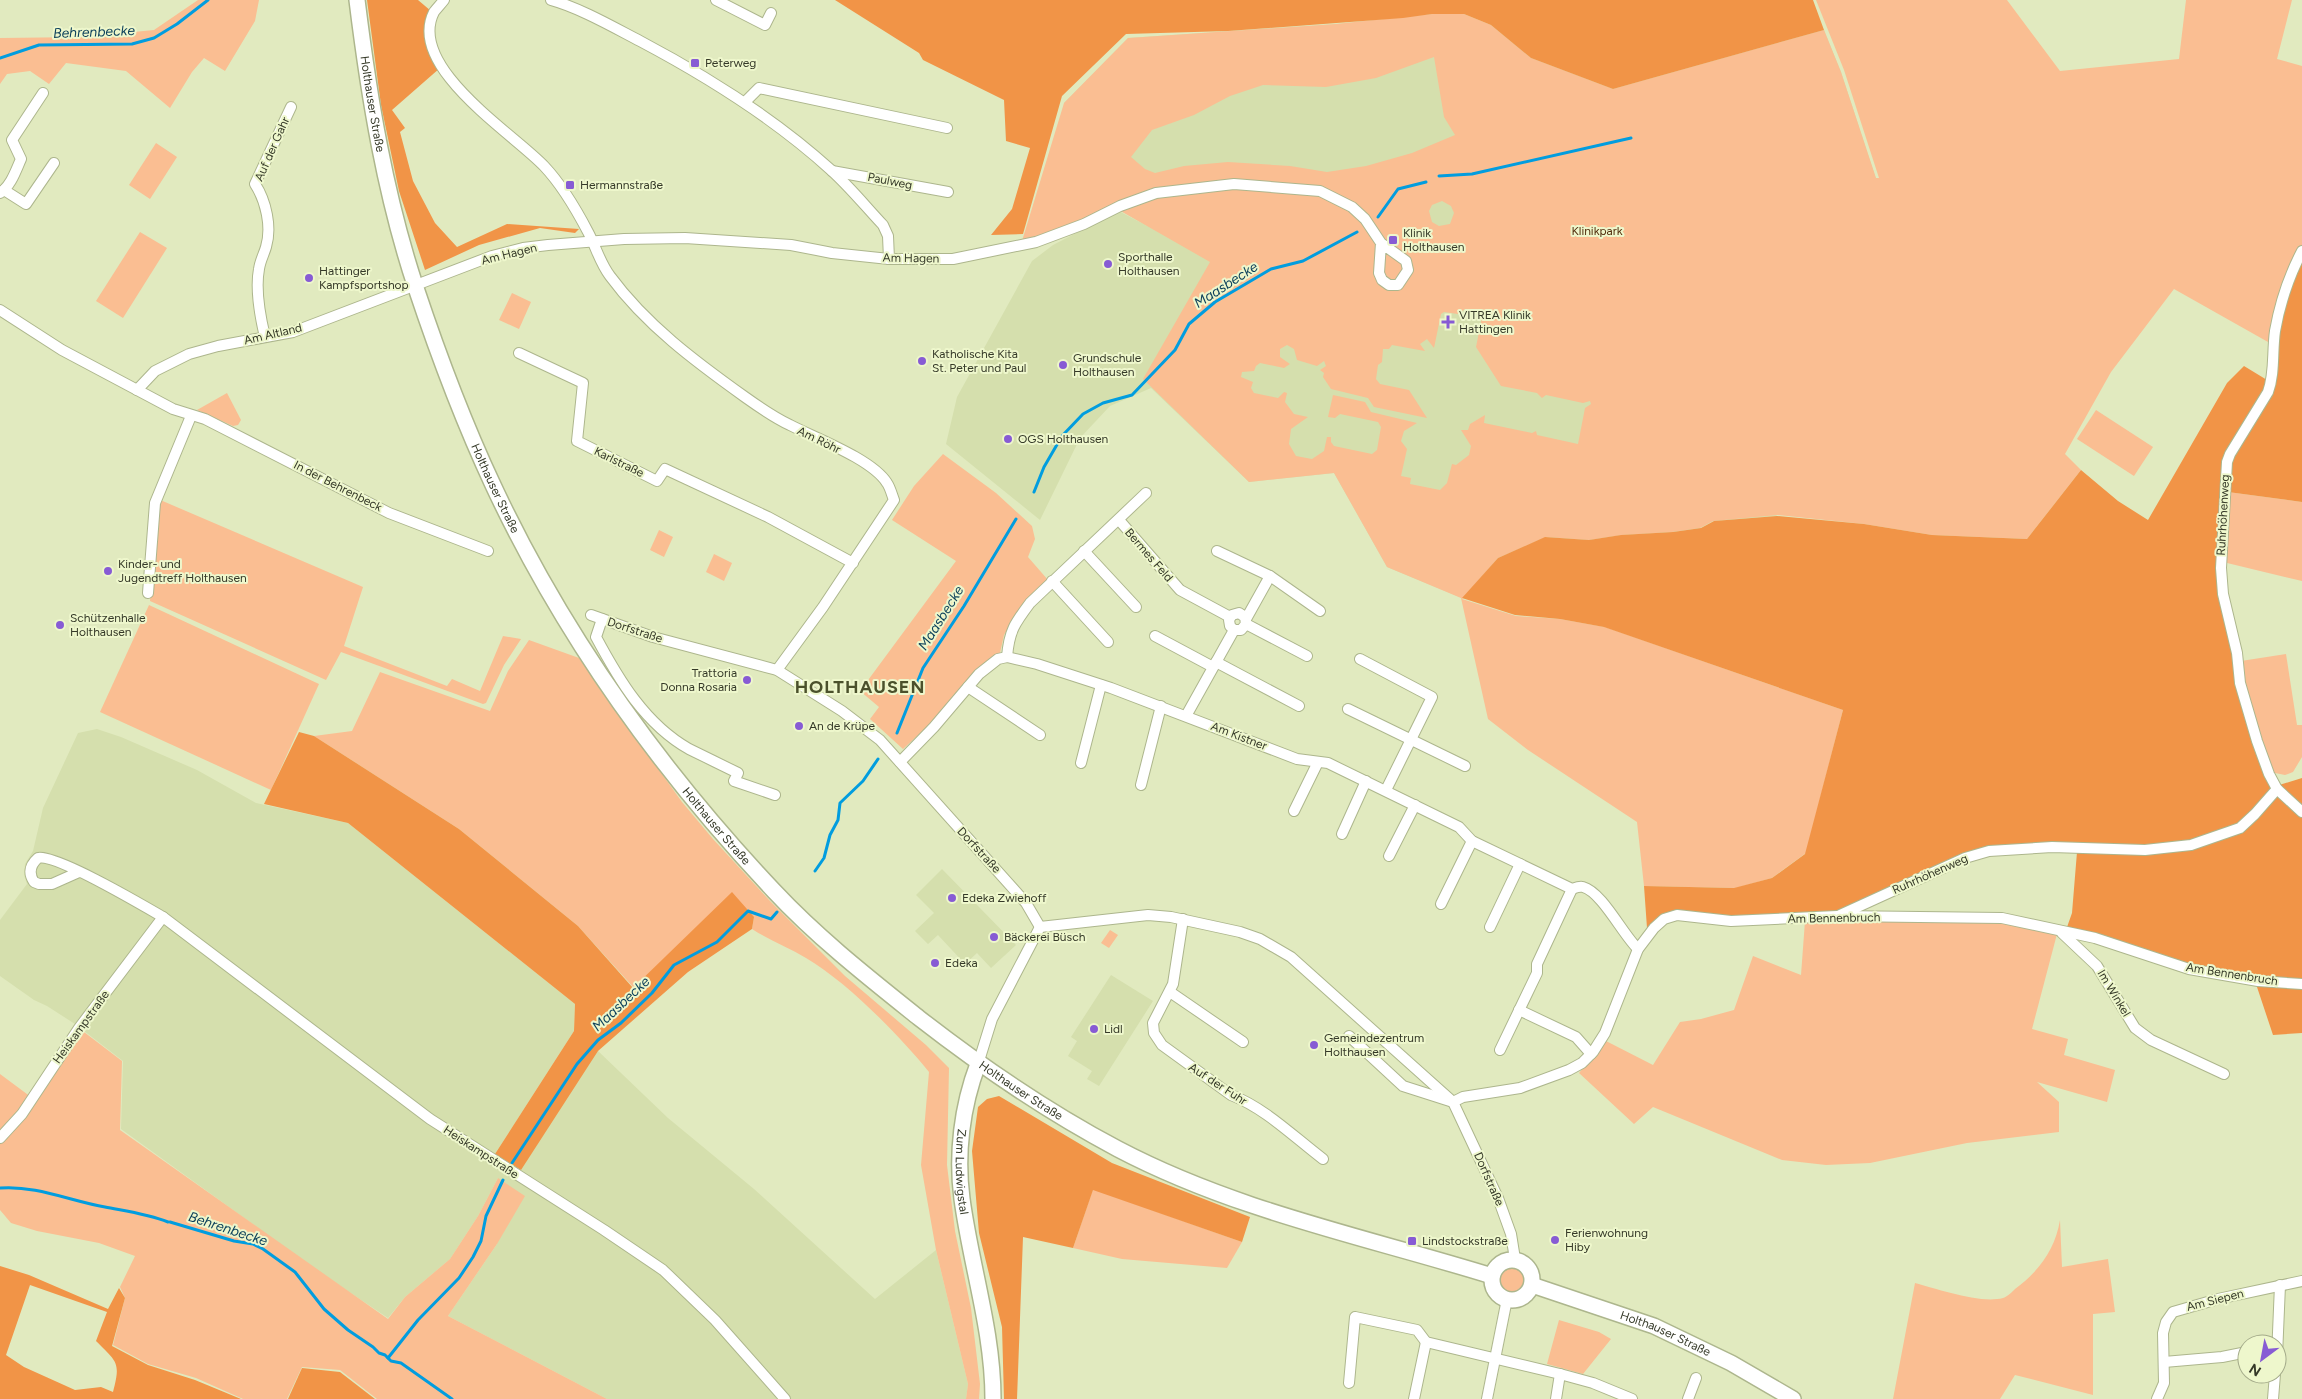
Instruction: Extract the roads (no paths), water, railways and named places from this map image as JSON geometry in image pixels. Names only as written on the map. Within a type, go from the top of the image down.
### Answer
[{"type":"street","name":"Holthauser Straße","points":[[357,0],[372,108],[414,284],[449,380],[492,484],[558,607],[637,727],[705,813],[776,893],[866,976],[978,1064],[1097,1138],[1197,1186],[1253,1206],[1492,1276]]},
{"type":"street","points":[[444,0],[434,12],[430,28],[432,46],[440,62],[476,108],[544,166],[565,191],[593,242]]},
{"type":"street","points":[[554,0],[682,63],[745,102],[796,140],[832,171],[884,225],[888,236],[889,259]]},
{"type":"street","points":[[716,0],[765,25],[771,13]]},
{"type":"street","points":[[745,102],[759,88],[947,128]]},
{"type":"street","points":[[43,93],[12,140],[21,159],[2,191],[26,204],[54,163]]},
{"type":"street","name":"Auf der Gahr","points":[[265,337],[260,318],[259,268],[267,245],[267,217],[263,197],[255,184],[291,107]]},
{"type":"street","name":"Paulweg","points":[[832,171],[948,192]]},
{"type":"street","name":"Am Hagen","points":[[414,284],[492,256],[523,248],[624,239],[685,238],[791,245],[832,253],[889,259],[953,259],[1036,242],[1084,224],[1120,206],[1156,193],[1234,184],[1320,191],[1352,207],[1365,219],[1380,243]]},
{"type":"street","name":"Am Röhr","points":[[593,242],[610,276],[642,314],[696,361],[788,425],[832,445],[873,469],[887,483],[894,500],[853,563],[777,670]]},
{"type":"street","name":"Ruhrhöhenweg","points":[[2302,251],[2291,272],[2275,332],[2272,382],[2227,462],[2220,568],[2223,594],[2237,653],[2240,683],[2257,741],[2269,774],[2277,789],[2302,812]]},
{"type":"street","points":[[2291,272],[2302,270]]},
{"type":"street","name":"Am Altland","points":[[137,390],[155,371],[189,354],[218,346],[293,332],[414,284]]},
{"type":"street","name":"In der Behrenbeck","points":[[0,310],[62,350],[172,409],[205,419],[389,512],[488,550]]},
{"type":"street","name":"Karlstraße","points":[[519,353],[583,384],[577,441],[657,481],[665,469],[768,517],[853,563]]},
{"type":"street","points":[[148,593],[155,503],[191,416]]},
{"type":"street","name":"Bermes Feld","points":[[1007,657],[1009,637],[1017,620],[1030,603],[1146,493]]},
{"type":"street","name":"Bermes Feld","points":[[1118,520],[1180,590],[1230,617]]},
{"type":"street","points":[[1084,551],[1136,606]]},
{"type":"street","points":[[1217,551],[1270,576],[1320,610]]},
{"type":"street","points":[[1234,630],[1240,630],[1246,622],[1270,576]]},
{"type":"street","points":[[1052,581],[1108,642]]},
{"type":"street","points":[[1234,630],[1229,623],[1230,617],[1239,613],[1246,622],[1307,656]]},
{"type":"street","name":"Dorfstraße","points":[[592,615],[653,637],[777,670],[842,711],[880,740],[1026,902],[1040,927],[1148,915],[1183,919],[1247,934],[1291,957],[1452,1102],[1498,1198],[1511,1234],[1515,1259]]},
{"type":"street","name":"Dorfstraße","points":[[602,619],[596,637],[617,676],[644,713],[688,748],[738,773],[734,781],[775,795]]},
{"type":"street","points":[[1186,716],[1234,630]]},
{"type":"street","points":[[1155,636],[1299,706]]},
{"type":"street","points":[[900,762],[934,727],[979,674],[998,659],[1007,657]]},
{"type":"street","name":"Am Kistner","points":[[1007,657],[1037,664],[1161,706],[1297,759],[1328,763],[1459,827],[1472,841],[1572,889],[1583,887],[1592,892],[1613,915],[1628,939],[1638,949]]},
{"type":"street","points":[[1360,659],[1432,697],[1386,790]]},
{"type":"street","points":[[1081,764],[1101,685]]},
{"type":"street","points":[[968,686],[1040,735]]},
{"type":"street","points":[[1141,785],[1161,706]]},
{"type":"street","points":[[1348,709],[1465,766]]},
{"type":"street","points":[[1294,811],[1318,762]]},
{"type":"street","points":[[1342,834],[1366,781]]},
{"type":"street","name":"Ruhrhöhenweg","points":[[1837,916],[1965,858],[1989,851],[2052,847],[2146,850],[2191,845],[2240,828],[2277,789]]},
{"type":"street","points":[[1389,856],[1415,804]]},
{"type":"street","points":[[1441,904],[1472,841]]},
{"type":"street","points":[[1490,927],[1520,864]]},
{"type":"street","name":"Heiskampstraße","points":[[79,872],[122,893],[163,917],[430,1119],[604,1230],[662,1270],[715,1320],[785,1399]]},
{"type":"street","points":[[1500,1050],[1537,973],[1537,964],[1572,889]]},
{"type":"street","name":"Am Bennenbruch","points":[[1452,1102],[1463,1097],[1508,1091],[1533,1084],[1569,1070],[1591,1054],[1605,1033],[1638,949],[1654,928],[1664,919],[1677,915],[1731,921],[1837,916],[2002,918],[2095,938],[2189,968],[2258,981],[2302,984]]},
{"type":"street","name":"Heiskampstraße","points":[[0,1138],[22,1114],[79,1028],[163,917]]},
{"type":"street","name":"Auf der Fuhr","points":[[1183,919],[1176,974],[1170,992],[1153,1023],[1154,1033],[1162,1045],[1231,1095],[1242,1099],[1259,1110],[1323,1159]]},
{"type":"street","name":"Zum Ludwigstal","points":[[993,1399],[993,1379],[985,1321],[962,1199],[960,1175],[961,1138],[967,1097],[992,1020],[1040,927]]},
{"type":"street","name":"Im Winkel","points":[[2061,932],[2098,966],[2135,1028],[2151,1040],[2224,1074]]},
{"type":"street","points":[[1170,992],[1243,1042]]},
{"type":"street","points":[[1520,1010],[1576,1037],[1591,1054]]},
{"type":"street","points":[[1349,1036],[1403,1086],[1452,1102]]},
{"type":"street","points":[[1515,1259],[1520,1260],[1529,1268],[1532,1285],[1522,1297],[1507,1299],[1501,1297],[1493,1288],[1492,1276],[1500,1263],[1515,1259]]},
{"type":"street","name":"Am Siepen","points":[[2157,1399],[2164,1383],[2165,1326],[2174,1312],[2195,1305],[2302,1281]]},
{"type":"street","name":"Holthauser Straße","points":[[1532,1285],[1654,1326],[1731,1363],[1793,1399]]},
{"type":"street","points":[[2278,1334],[2280,1285]]},
{"type":"street","points":[[1487,1399],[1507,1299]]},
{"type":"street","points":[[1349,1383],[1355,1317],[1417,1330],[1426,1342],[1593,1383],[1628,1398]]},
{"type":"street","points":[[1414,1399],[1426,1342]]},
{"type":"street","points":[[2164,1362],[2237,1354]]},
{"type":"street","points":[[1556,1399],[1560,1374]]},
{"type":"street","points":[[1688,1399],[1696,1378]]},
{"type":"street","points":[[2273,1399],[2274,1384]]},
{"type":"waterway","name":"Behrenbecke","points":[[0,58],[39,45],[132,44],[154,38],[177,24],[208,0]]},
{"type":"waterway","name":"Maasbecke","points":[[1439,176],[1472,174],[1631,138]]},
{"type":"waterway","name":"Maasbecke","points":[[1378,217],[1398,189],[1426,182]]},
{"type":"waterway","name":"Maasbecke","points":[[1034,492],[1044,467],[1062,436],[1083,414],[1103,403],[1132,395],[1175,350],[1189,324],[1215,302],[1271,269],[1303,261],[1357,232]]},
{"type":"waterway","name":"Maasbecke","points":[[897,733],[923,668],[964,606],[1016,519]]},
{"type":"waterway","name":"Maasbecke","points":[[815,871],[824,858],[830,835],[838,820],[840,803],[863,781],[878,759]]},
{"type":"waterway","name":"Maasbecke","points":[[512,1163],[577,1064],[598,1040],[621,1023],[652,993],[674,965],[717,942],[748,911],[771,919],[777,912]]},
{"type":"waterway","name":"Maasbecke","points":[[388,1358],[418,1320],[459,1278],[473,1257],[481,1241],[486,1216],[503,1180]]},
{"type":"waterway","name":"Behrenbecke","points":[[0,1188],[40,1191],[168,1222]]},
{"type":"waterway","name":"Behrenbecke","points":[[170,1222],[234,1241],[253,1244],[263,1249],[295,1272],[324,1309],[348,1330],[391,1361],[401,1363],[452,1399]]},
{"type":"place","name":"Peterweg","points":[[695,63]]},
{"type":"place","name":"Hermannstraße","points":[[570,185]]},
{"type":"place","name":"Klinik Holthausen","points":[[1393,240]]},
{"type":"place","name":"Sporthalle Holthausen","points":[[1108,264]]},
{"type":"place","name":"Hattinger Kampfsportshop","points":[[309,278]]},
{"type":"place","name":"VITREA Klinik Hattingen","points":[[1448,322]]},
{"type":"place","name":"Katholische Kita St. Peter und Paul","points":[[922,361]]},
{"type":"place","name":"Grundschule Holthausen","points":[[1063,365]]},
{"type":"place","name":"OGS Holthausen","points":[[1008,439]]},
{"type":"place","name":"Kinder- und Jugendtreff Holthausen","points":[[108,571]]},
{"type":"place","name":"Schützenhalle Holthausen","points":[[60,625]]},
{"type":"place","name":"Trattoria Donna Rosaria","points":[[747,680]]},
{"type":"place","name":"An de Krüpe","points":[[799,726]]},
{"type":"place","name":"Edeka Zwiehoff","points":[[952,898]]},
{"type":"place","name":"Bäckerei Büsch","points":[[994,937]]},
{"type":"place","name":"Edeka","points":[[935,963]]},
{"type":"place","name":"Lidl","points":[[1094,1029]]},
{"type":"place","name":"Gemeindezentrum Holthausen","points":[[1314,1045]]},
{"type":"place","name":"Ferienwohnung Hiby","points":[[1555,1240]]},
{"type":"place","name":"Lindstockstraße","points":[[1412,1241]]},
{"type":"district","name":"HOLTHAUSEN","points":[[860,687]]},
{"type":"park label","name":"Klinikpark","points":[[1597,231]]}]
